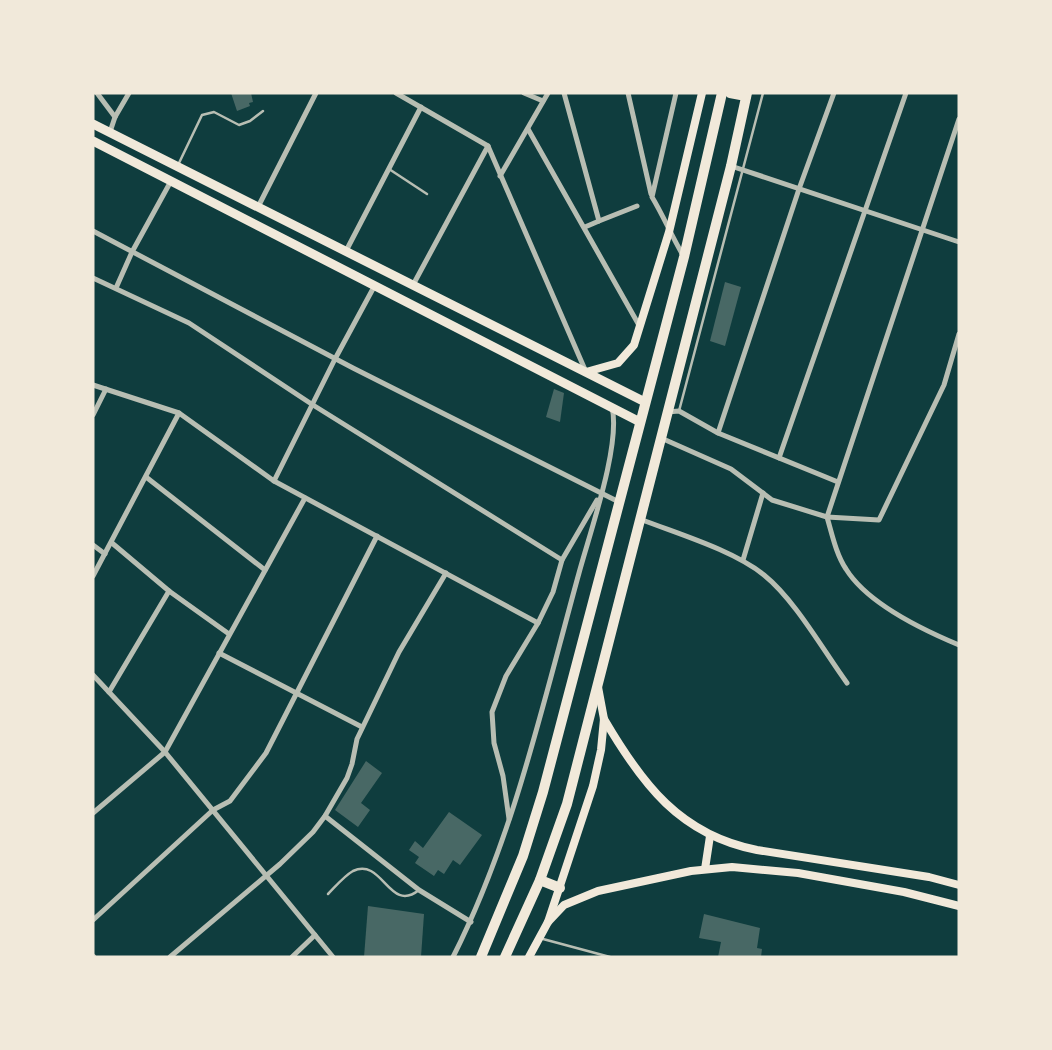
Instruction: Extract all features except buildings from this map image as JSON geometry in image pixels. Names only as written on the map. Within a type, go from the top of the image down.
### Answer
[{"type":"highway","points":[[481,957],[523,856],[543,792],[684,257],[722,93]]},
{"type":"highway","points":[[505,957],[540,880],[566,804],[598,687],[747,94],[730,93]]},
{"type":"highway","points":[[540,880],[560,888]]},
{"type":"main road","points":[[586,372],[618,363],[634,345],[669,232],[702,93]]},
{"type":"main road","points":[[93,124],[645,402]]},
{"type":"main road","points":[[93,141],[640,422]]},
{"type":"main road","points":[[529,957],[548,922],[593,786],[604,719],[598,687]]},
{"type":"main road","points":[[604,719],[627,756],[658,796],[682,819],[710,836],[757,850],[929,877],[959,885]]},
{"type":"main road","points":[[705,869],[710,836]]},
{"type":"main road","points":[[548,922],[560,908],[588,895],[621,885],[705,869],[747,867],[904,892],[959,906]]},
{"type":"street","points":[[97,93],[115,117]]},
{"type":"street","points":[[110,132],[129,93]]},
{"type":"street","points":[[258,207],[316,93]]},
{"type":"street","points":[[398,93],[488,146],[586,372]]},
{"type":"street","points":[[524,93],[543,102]]},
{"type":"street","points":[[500,176],[548,93]]},
{"type":"street","points":[[564,93],[599,221]]},
{"type":"street","points":[[628,93],[652,197],[684,257]]},
{"type":"street","points":[[652,197],[676,93]]},
{"type":"street","points":[[718,433],[799,189],[834,93]]},
{"type":"street","points":[[779,458],[906,93]]},
{"type":"street","points":[[346,251],[421,107]]},
{"type":"street","points":[[959,119],[827,517],[846,569],[870,595],[927,632],[959,645]]},
{"type":"street","points":[[528,129],[640,328]]},
{"type":"street","points":[[413,285],[488,146]]},
{"type":"street","points":[[731,166],[959,242]]},
{"type":"street","points":[[116,288],[132,252],[171,181]]},
{"type":"street","points":[[585,227],[637,206]]},
{"type":"street","points":[[93,231],[335,359],[619,502]]},
{"type":"street","points":[[93,278],[189,323],[313,405],[562,560]]},
{"type":"street","points":[[274,481],[375,285]]},
{"type":"street","points":[[661,438],[731,469],[772,500],[827,517],[879,520],[944,385],[959,334]]},
{"type":"street","points":[[93,385],[179,413],[274,481],[538,623]]},
{"type":"street","points":[[93,415],[106,389]]},
{"type":"street","points":[[453,957],[471,922],[509,822],[601,494],[615,428],[612,407]]},
{"type":"street","points":[[667,412],[679,411],[718,433],[838,482]]},
{"type":"street","points":[[93,576],[179,413]]},
{"type":"street","points":[[146,477],[265,570]]},
{"type":"street","points":[[743,560],[763,493]]},
{"type":"street","points":[[509,822],[503,776],[494,743],[492,712],[506,676],[553,592],[562,560],[601,494]]},
{"type":"street","points":[[93,812],[165,752],[305,498]]},
{"type":"street","points":[[640,519],[743,560],[765,576],[785,596],[847,683]]},
{"type":"street","points":[[93,920],[213,810],[230,801],[266,753],[377,536]]},
{"type":"street","points":[[112,543],[169,591],[229,635]]},
{"type":"street","points":[[93,545],[105,554]]},
{"type":"street","points":[[170,957],[267,876],[313,832],[325,816],[346,778],[362,727],[399,652],[446,573]]},
{"type":"street","points":[[109,692],[169,591]]},
{"type":"street","points":[[219,653],[362,727]]},
{"type":"street","points":[[93,676],[165,752],[333,957]]},
{"type":"street","points":[[325,816],[419,890],[471,922]]},
{"type":"street","points":[[292,957],[315,935]]},
{"type":"lane","points":[[679,411],[763,93]]},
{"type":"lane","points":[[177,166],[202,115],[214,112],[239,125],[263,111]]},
{"type":"lane","points":[[389,169],[427,194]]},
{"type":"lane","points":[[328,894],[353,872],[361,870],[370,870],[401,896],[411,896],[419,890]]},
{"type":"lane","points":[[540,938],[610,957]]}]
